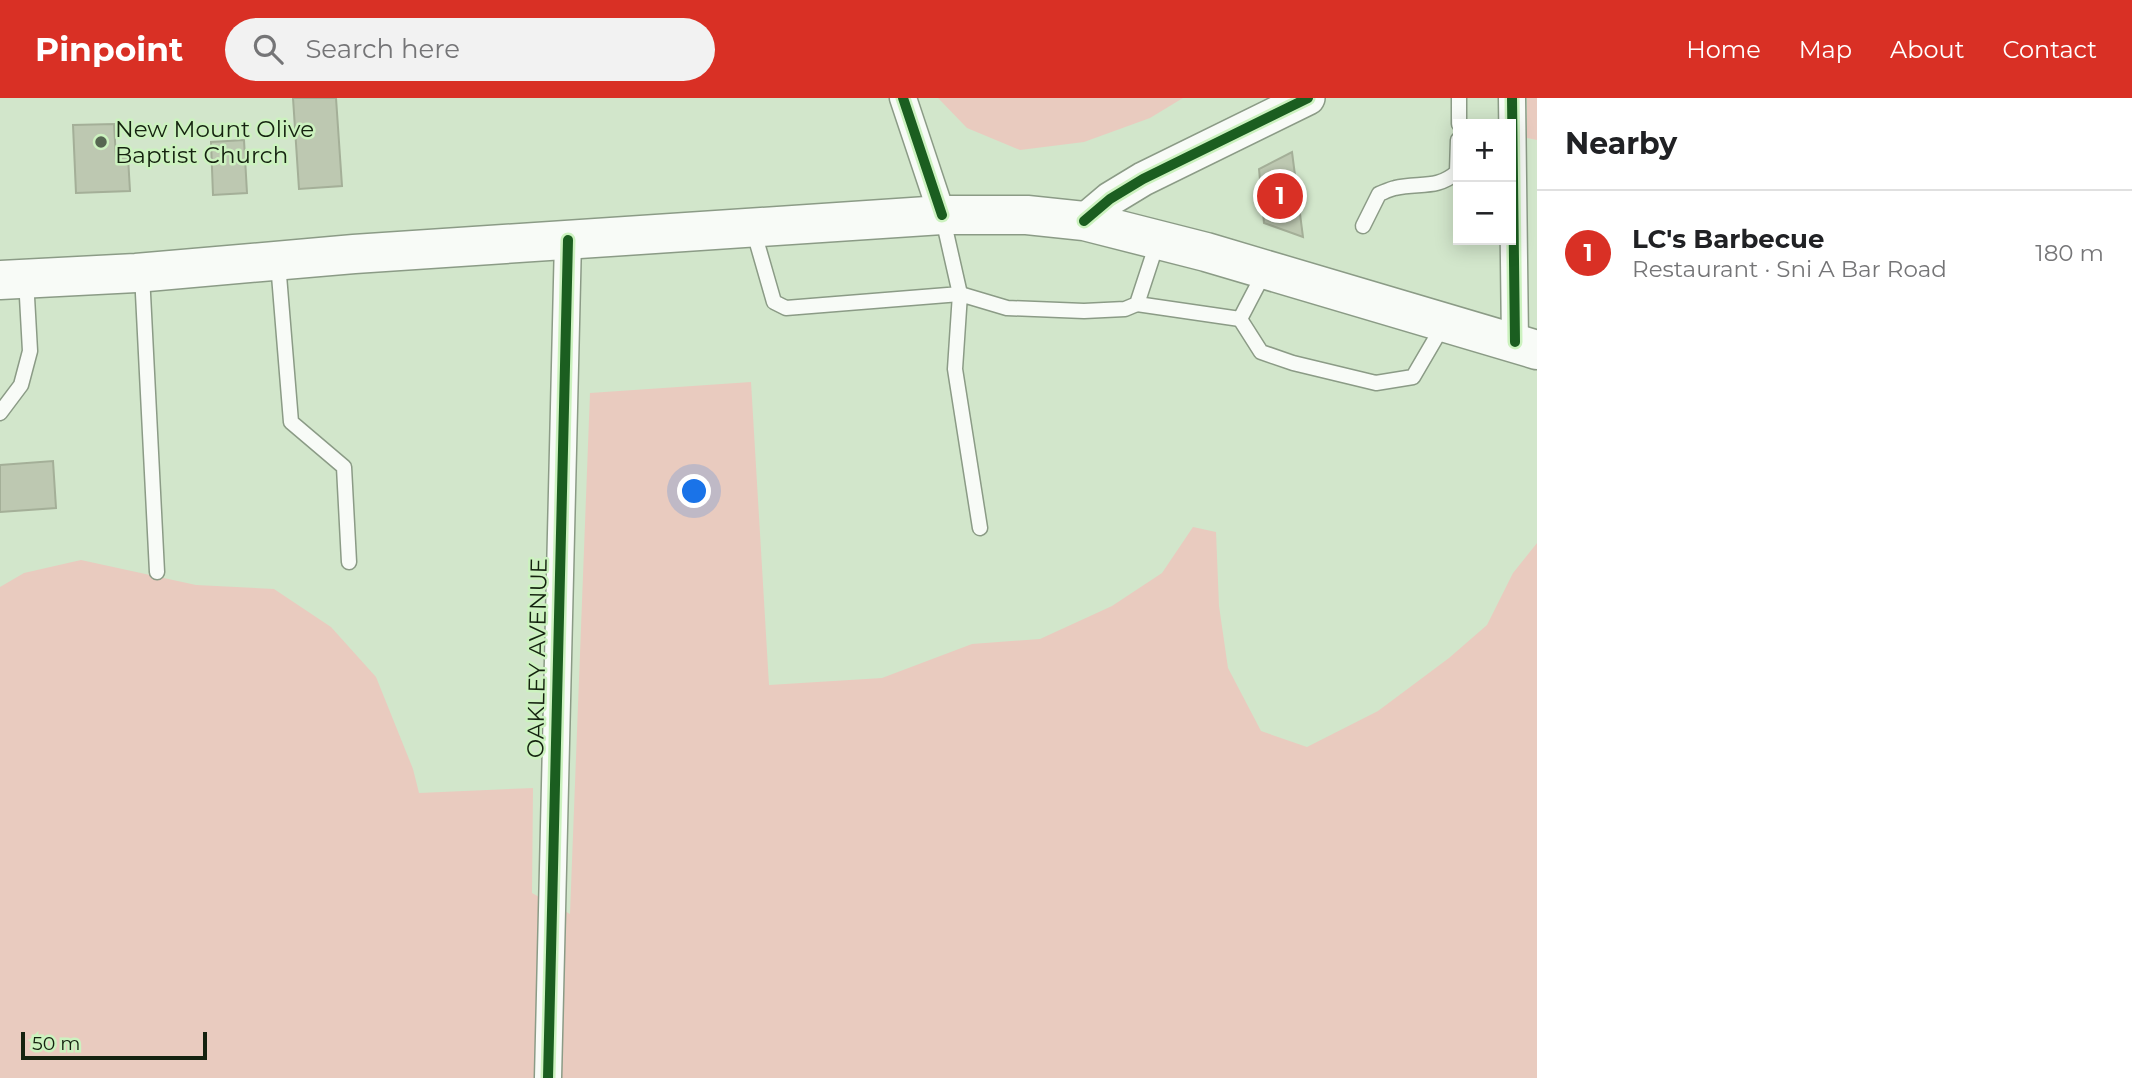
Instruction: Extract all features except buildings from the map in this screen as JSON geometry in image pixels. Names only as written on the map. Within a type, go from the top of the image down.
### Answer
[{"type":"highway","points":[[13,279],[942,215],[1027,215],[1084,221],[1158,239],[1526,346]]},
{"type":"street","points":[[903,98],[942,215]]},
{"type":"street","points":[[1084,221],[1110,199],[1143,179],[1308,98]]},
{"type":"street","points":[[1512,98],[1526,346]]},
{"type":"street","name":"OAKLEY AVENUE","points":[[548,1078],[568,240]]},
{"type":"lane","points":[[1459,98],[1459,119]]},
{"type":"lane","points":[[1363,226],[1379,194],[1396,188],[1448,181],[1453,176]]},
{"type":"lane","points":[[942,215],[960,294],[955,369],[980,528]]},
{"type":"lane","points":[[753,228],[774,302],[786,308],[960,294],[1007,308],[1084,311],[1125,309],[1137,304],[1240,319],[1261,352],[1293,363],[1376,383],[1413,377],[1446,322]]},
{"type":"lane","points":[[1137,304],[1158,239]]},
{"type":"lane","points":[[278,261],[291,422],[344,467],[349,562]]},
{"type":"lane","points":[[1240,319],[1266,269]]},
{"type":"lane","points":[[142,272],[158,572]]},
{"type":"lane","points":[[0,413],[20,385],[30,352],[13,279]]},
{"type":"shaded area","points":[[938,98],[1183,98],[1150,118],[1084,142],[1020,150],[967,128]]},
{"type":"shaded area","points":[[1527,98],[1537,98],[1537,140],[1527,138]]},
{"type":"shaded area","points":[[751,382],[769,685],[882,678],[972,644],[1040,639],[1112,606],[1162,573],[1193,527],[1216,532],[1219,606],[1228,668],[1261,731],[1307,747],[1378,711],[1449,658],[1487,625],[1513,573],[1537,543],[1537,1078],[0,1078],[0,587],[24,573],[81,560],[196,585],[274,589],[331,627],[376,677],[413,769],[419,793],[533,788],[532,893],[570,914],[590,393]]},
{"type":"cycle path","points":[[903,98],[942,215]]},
{"type":"cycle path","points":[[1084,221],[1110,199],[1143,179],[1308,98]]},
{"type":"cycle path","points":[[1512,98],[1515,342]]},
{"type":"cycle path","points":[[548,1078],[568,240]]},
{"type":"place","name":"New Mount Olive Baptist Church","points":[[101,142]]},
{"type":"place","name":"LC's Barbecue","points":[[1280,196]]}]
